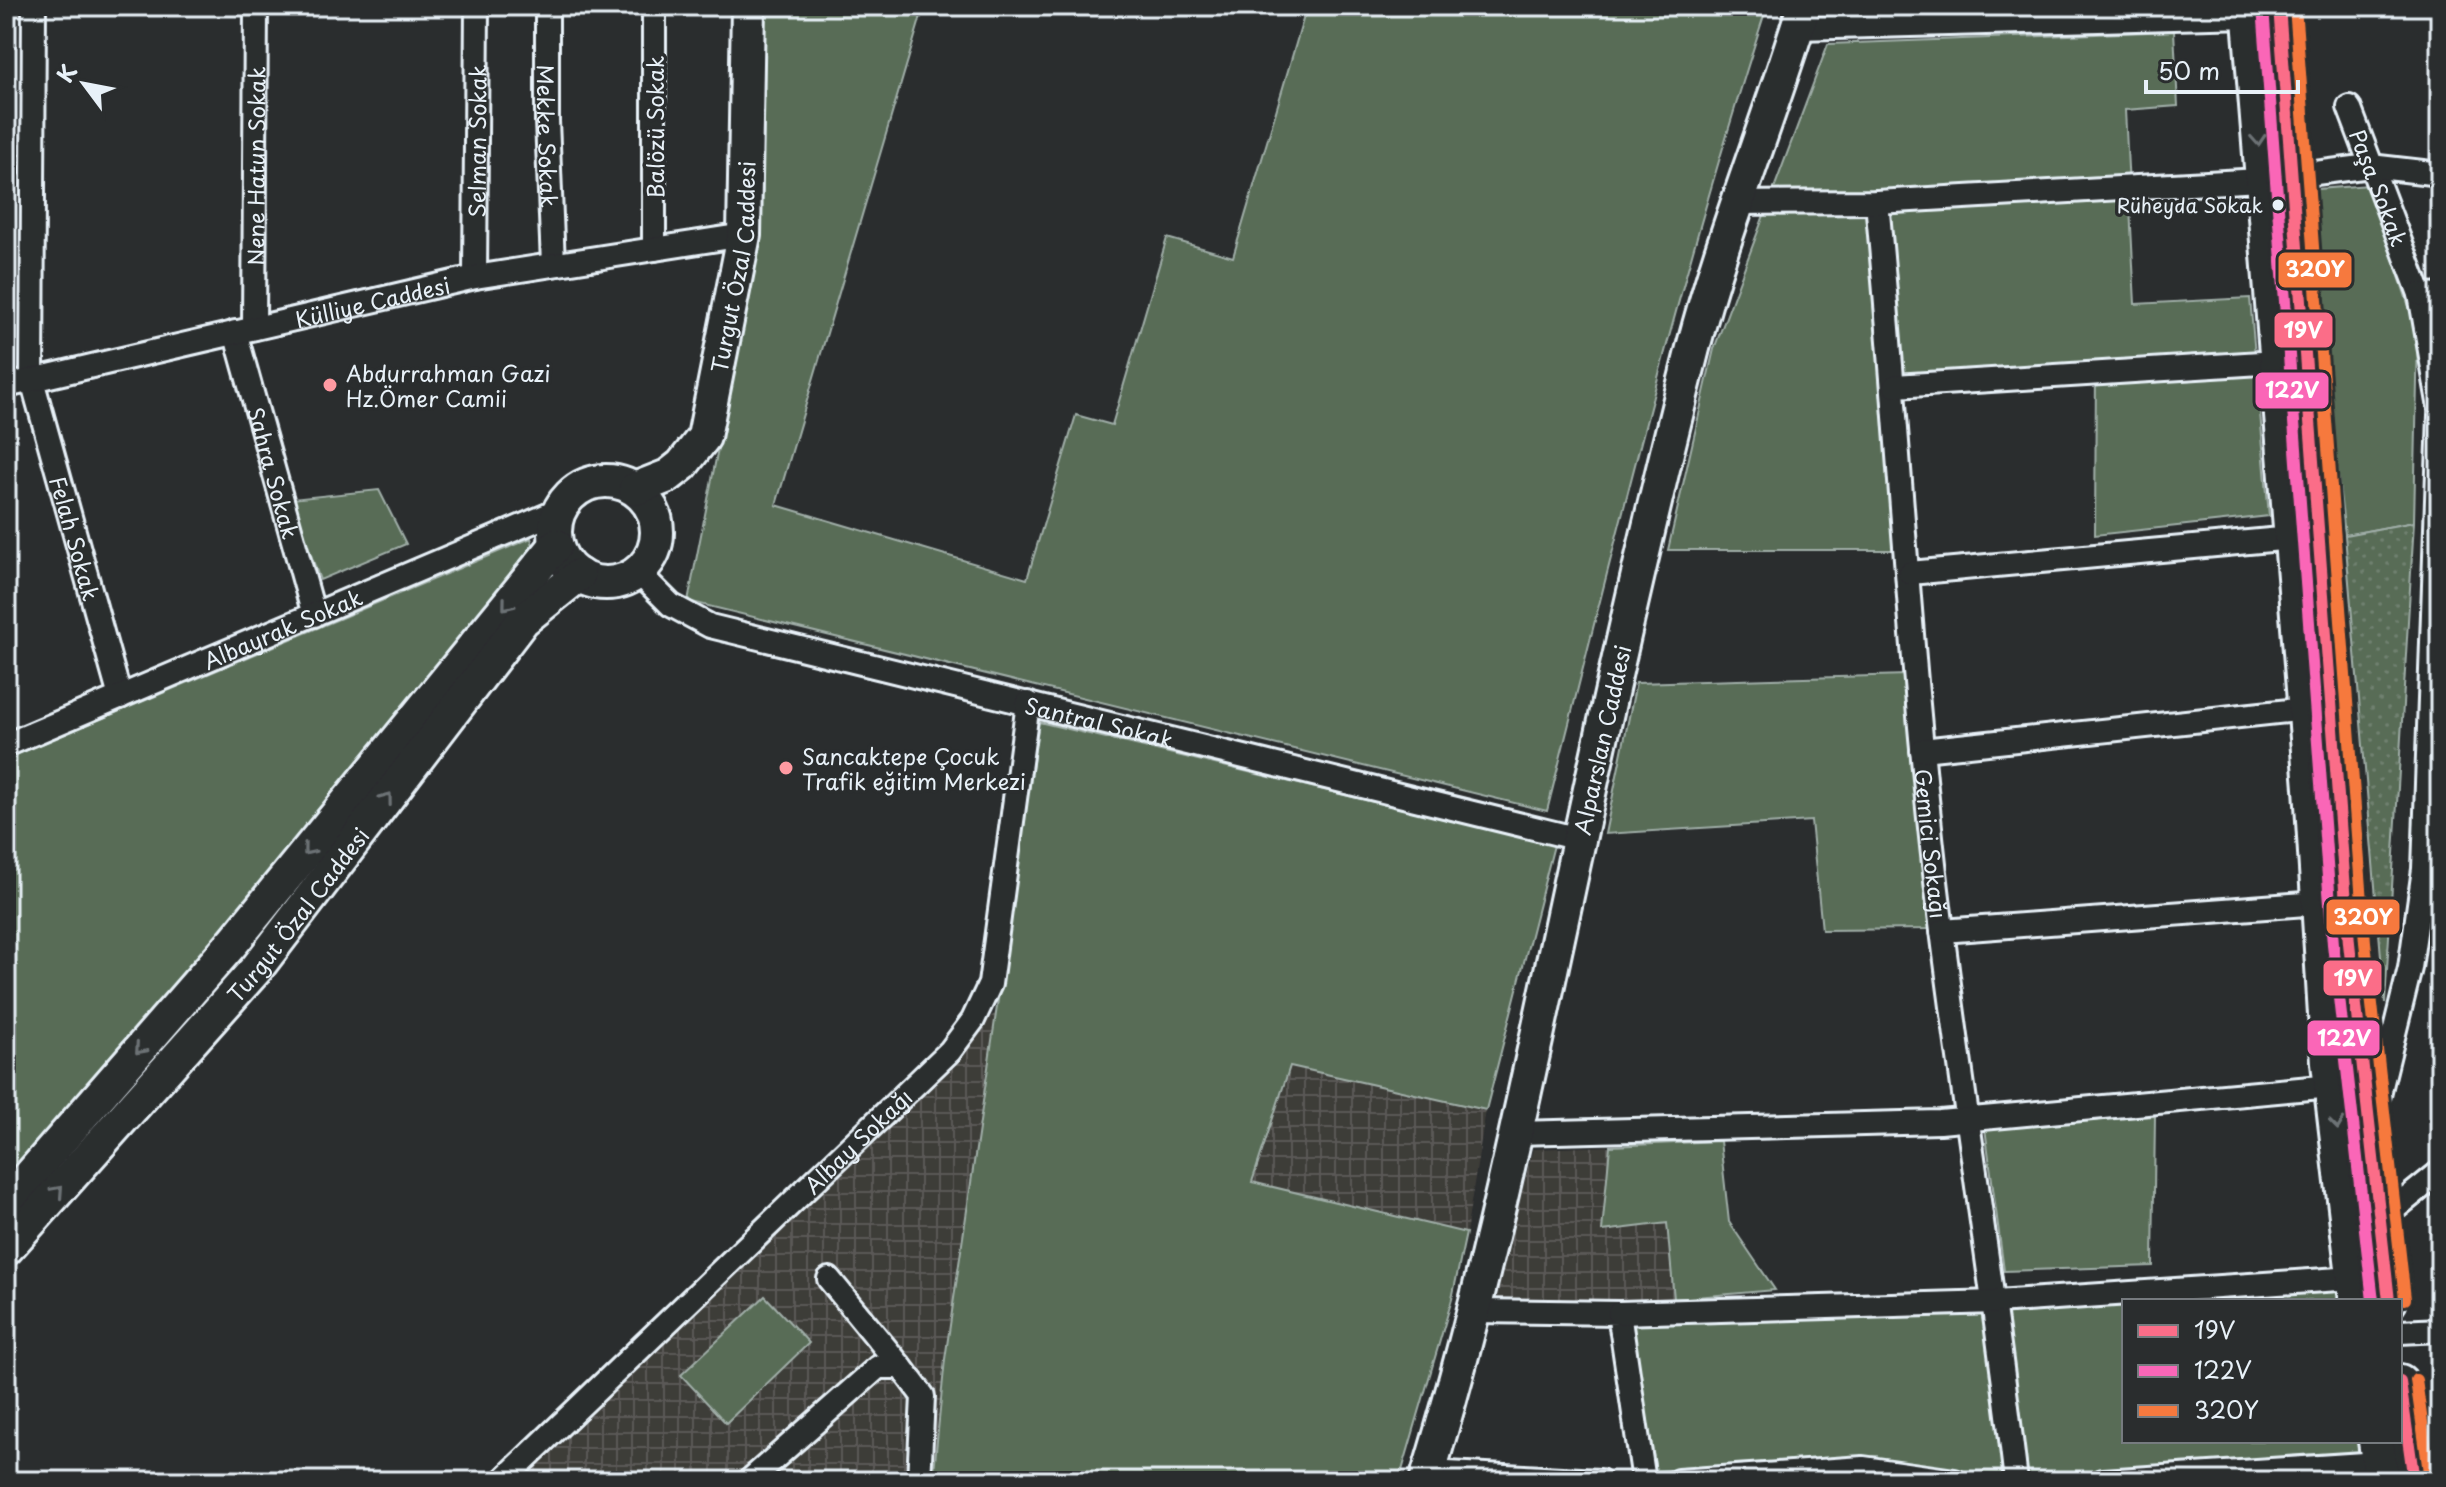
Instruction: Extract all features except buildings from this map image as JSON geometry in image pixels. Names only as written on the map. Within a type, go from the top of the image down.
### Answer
[{"type":"main road","points":[[2259,9],[2349,943],[2389,1299]]},
{"type":"main road","points":[[2276,178],[2277,362],[2306,709],[2332,1086],[2356,1289]]},
{"type":"main road","points":[[2400,1443],[2400,1466]]},
{"type":"street","name":"Felah Sokak","points":[[34,6],[32,380],[120,697]]},
{"type":"street","name":"Nene Hatun Sokak","points":[[245,330],[256,6]]},
{"type":"street","name":"Selman Sokak","points":[[475,277],[477,6]]},
{"type":"street","name":"Mekke Sokak","points":[[547,6],[547,121],[553,264]]},
{"type":"street","name":"Balözü Sokak","points":[[654,6],[654,249]]},
{"type":"street","name":"Turgut Özal Caddesi","points":[[635,489],[668,476],[682,465],[704,437],[744,235],[748,6]]},
{"type":"street","points":[[1801,17],[2259,9]]},
{"type":"street","name":"Alparslan Caddesi","points":[[1427,1476],[1473,1311],[1516,1133],[1579,839],[1694,347],[1736,203],[1801,17]]},
{"type":"street","name":"Paşa Sokak","points":[[2349,107],[2370,166],[2430,294],[2440,408]]},
{"type":"street","points":[[1736,203],[1877,202],[2276,178],[2370,166],[2440,174]]},
{"type":"street","name":"Gemici Sokağı","points":[[1877,202],[1895,386],[1922,750],[1942,931],[1996,1302],[2016,1481]]},
{"type":"street","name":"Külliye Caddesi","points":[[6,386],[475,277],[744,235]]},
{"type":"street","name":"Sahra Sokak","points":[[245,330],[314,615]]},
{"type":"street","points":[[1895,386],[2277,362]]},
{"type":"street","points":[[2369,1135],[2410,968],[2433,840],[2440,415]]},
{"type":"street","points":[[601,481],[619,482],[635,489],[647,501],[655,517],[658,533],[654,549],[638,572],[620,582],[604,584],[579,575],[563,560],[556,545],[555,527],[560,510],[570,496],[584,486],[601,481]]},
{"type":"street","name":"Albayrak Sokak","points":[[6,745],[560,510]]},
{"type":"street","points":[[1910,573],[2292,538]]},
{"type":"street","name":"Turgut Özal Caddesi","points":[[6,1203],[234,941],[556,545]]},
{"type":"street","name":"Santral Sokak","points":[[638,572],[671,605],[710,626],[1579,839]]},
{"type":"street","name":"Turgut Özal Caddesi","points":[[6,1249],[257,968],[523,620],[579,575]]},
{"type":"street","name":"Albay Sokağı","points":[[502,1481],[950,1051],[973,1020],[990,984],[1028,703]]},
{"type":"street","points":[[1922,750],[2306,709]]},
{"type":"street","points":[[1942,931],[2319,903]]},
{"type":"street","points":[[1516,1133],[1970,1120],[2332,1086]]},
{"type":"street","points":[[2378,1222],[2437,1176]]},
{"type":"street","points":[[829,1279],[923,1396],[919,1481]]},
{"type":"street","points":[[1473,1311],[1619,1313],[2356,1289]]},
{"type":"street","points":[[1619,1313],[1644,1481]]},
{"type":"street","points":[[2402,1332],[2440,1330]]},
{"type":"street","points":[[749,1481],[878,1367],[901,1367]]},
{"type":"street","points":[[2103,1481],[2176,1480],[2400,1466]]},
{"type":"street","points":[[1678,1481],[1863,1474],[1955,1481]]},
{"type":"street","points":[[1427,1476],[1600,1481]]},
{"type":"shaded area","points":[[996,1012],[944,1366],[933,1481],[514,1481]]},
{"type":"shaded area","points":[[1289,1065],[1486,1110],[1466,1233],[1252,1183]]},
{"type":"shaded area","points":[[1610,1146],[1602,1231],[1667,1223],[1674,1299],[1493,1301],[1533,1149]]},
{"type":"green space","points":[[760,6],[924,6],[776,505],[1027,579],[1076,415],[1112,425],[1167,238],[1233,257],[1307,6],[1767,6],[1678,306],[1547,811],[688,601],[758,245]]},
{"type":"green space","points":[[2174,31],[2178,106],[2125,110],[2135,304],[2250,298],[2269,516],[2095,535],[2096,365],[1884,380],[1901,550],[1668,550],[1714,349],[1828,44]]},
{"type":"green space","points":[[2369,185],[2418,334],[2414,522],[2345,535],[2304,190]]},
{"type":"green space","points":[[379,490],[406,544],[320,580],[291,499]]},
{"type":"green space","points":[[2414,522],[2385,1003],[2345,535]]},
{"type":"green space","points":[[531,538],[537,560],[6,1193],[6,759]]},
{"type":"green space","points":[[1907,675],[1932,929],[1822,930],[1811,821],[1605,834],[1636,683]]},
{"type":"green space","points":[[1039,722],[1554,845],[1486,1110],[1290,1066],[1252,1182],[1466,1233],[1452,1299],[1399,1481],[933,1481],[945,1359]]},
{"type":"green space","points":[[2155,1116],[2153,1266],[2004,1271],[1985,1128]]},
{"type":"green space","points":[[1720,1141],[1729,1222],[1775,1290],[1674,1299],[1667,1223],[1602,1231],[1610,1146]]},
{"type":"green space","points":[[2341,1278],[2344,1299],[2122,1299],[2122,1443],[2363,1443],[2364,1452],[2165,1466],[2163,1481],[1876,1481],[1877,1456],[1656,1471],[1631,1321]]},
{"type":"green space","points":[[765,1296],[809,1343],[726,1423],[681,1375]]},
{"type":"transit line","name":"19V","points":[[2279,6],[2349,943],[2389,1299]]},
{"type":"transit line","name":"320Y","points":[[2295,6],[2365,942],[2405,1299]]},
{"type":"transit line","name":"122V","points":[[2263,7],[2333,944],[2373,1299]]},
{"type":"transit line","name":"320Y","points":[[2416,1380],[2430,1479]]},
{"type":"transit line","name":"19V","points":[[2402,1396],[2414,1481]]},
{"type":"place","name":"Rüheyda Sokak","points":[[2278,205]]},
{"type":"place","name":"Abdurrahman Gazi Hz.Ömer Camii","points":[[330,385]]},
{"type":"place","name":"Sancaktepe Çocuk Trafik eğitim Merkezi","points":[[786,768]]}]
